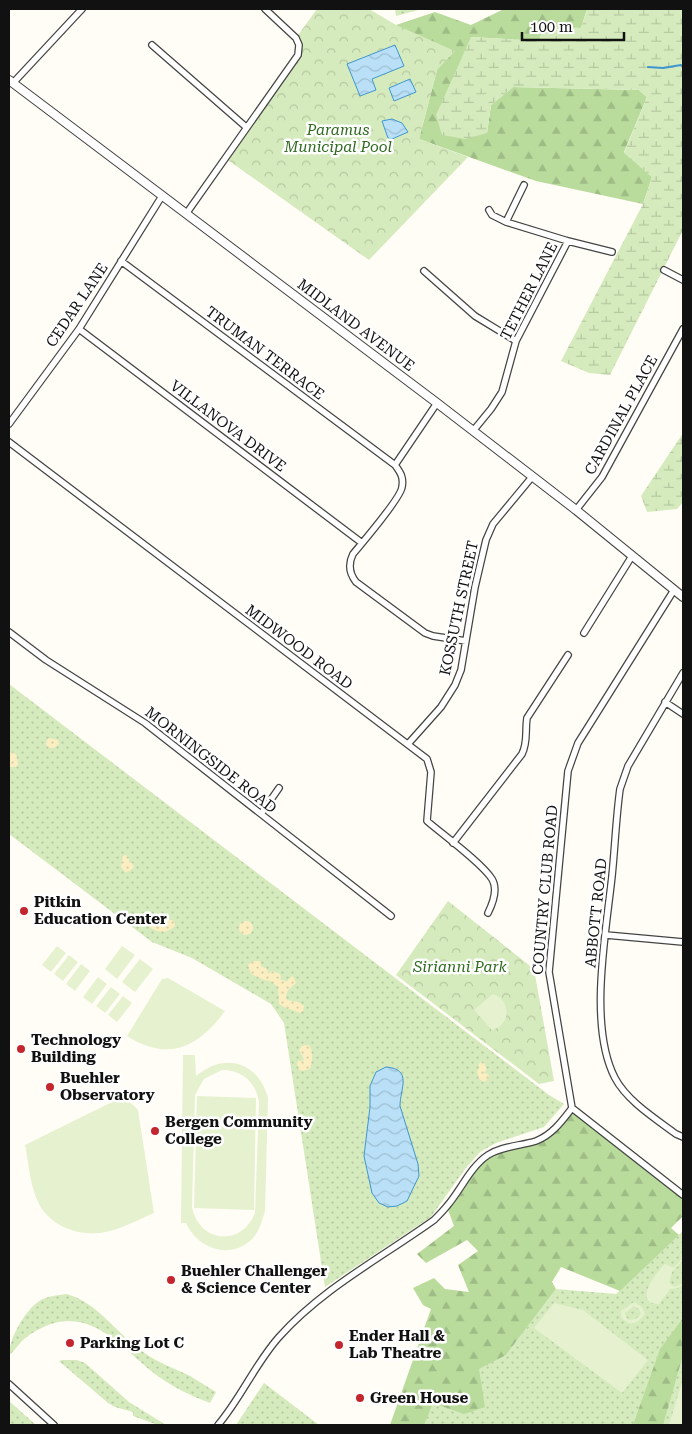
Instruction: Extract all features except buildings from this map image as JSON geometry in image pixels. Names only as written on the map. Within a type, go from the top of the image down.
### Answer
[{"type":"street","points":[[11,82],[82,9]]},
{"type":"street","points":[[186,214],[298,55],[299,45],[296,38],[265,9]]},
{"type":"street","points":[[152,45],[246,127]]},
{"type":"street","name":"MIDLAND AVENUE","points":[[11,82],[437,403],[576,510],[683,596]]},
{"type":"street","points":[[506,222],[524,186]]},
{"type":"street","name":"CEDAR LANE","points":[[9,424],[79,329],[162,196]]},
{"type":"street","points":[[489,210],[492,215],[506,222],[612,252]]},
{"type":"street","name":"TETHER LANE","points":[[473,431],[502,392],[516,341],[568,241]]},
{"type":"street","name":"TRUMAN TERRACE","points":[[121,262],[395,465]]},
{"type":"street","points":[[664,270],[683,280]]},
{"type":"street","points":[[424,272],[475,316],[516,341]]},
{"type":"street","name":"VILLANOVA DRIVE","points":[[79,329],[362,543]]},
{"type":"street","name":"CARDINAL PLACE","points":[[576,510],[602,477],[683,329]]},
{"type":"street","points":[[437,403],[395,465],[402,474],[402,489],[350,560],[350,572],[356,582],[425,633],[466,641]]},
{"type":"street","name":"MIDWOOD ROAD","points":[[9,442],[427,759],[431,772],[427,821],[482,868],[492,880],[493,903],[488,913]]},
{"type":"street","name":"KOSSUTH STREET","points":[[408,744],[441,707],[452,690],[461,670],[474,587],[486,540],[493,524],[532,476]]},
{"type":"street","points":[[584,633],[632,556]]},
{"type":"street","name":"COUNTRY CLUB ROAD","points":[[572,1108],[549,972],[568,771],[578,743],[674,590]]},
{"type":"street","name":"MORNINGSIDE ROAD","points":[[9,632],[46,660],[145,723],[391,916]]},
{"type":"street","points":[[453,843],[522,754],[527,740],[527,718],[568,655]]},
{"type":"street","name":"ABBOTT ROAD","points":[[683,674],[628,766],[620,789],[601,980],[602,1023],[607,1055],[616,1080],[628,1096],[676,1134],[683,1137]]},
{"type":"street","points":[[665,702],[683,714]]},
{"type":"street","points":[[261,814],[280,788]]},
{"type":"street","points":[[606,935],[683,942]]},
{"type":"street","points":[[218,1425],[232,1407],[267,1350],[304,1311],[340,1282],[434,1220],[447,1207],[475,1166],[488,1155],[502,1149],[536,1141],[548,1135],[559,1125],[572,1108],[683,1195]]},
{"type":"street","points":[[9,1384],[54,1425]]},
{"type":"green space","name":"Paramus Municipal Pool","points":[[317,9],[369,9],[396,25],[455,51],[437,70],[419,139],[468,157],[369,260],[225,158],[298,55],[296,38]]},
{"type":"green space","points":[[395,9],[422,9],[396,16]]},
{"type":"green space","points":[[504,9],[587,9],[581,28],[544,27],[539,41],[471,37],[487,133],[491,105],[513,87],[639,90],[647,97],[624,152],[652,177],[643,204],[536,181],[419,139],[437,70],[396,25],[435,12],[471,25]]},
{"type":"green space","points":[[587,9],[683,9],[683,230],[610,375],[589,373],[561,361],[643,204],[652,177],[624,153],[647,97],[639,90],[513,87],[491,105],[487,133],[465,139],[442,135],[436,115],[471,37],[539,41],[544,27],[581,28]]},
{"type":"green space","points":[[683,433],[683,502],[677,509],[647,512],[641,496]]},
{"type":"green space","points":[[9,684],[549,1095],[564,1104],[544,1127],[496,1143],[480,1152],[465,1169],[431,1217],[325,1287],[284,1023],[271,1004],[192,958],[152,942],[9,834]]},
{"type":"green space","name":"Sirianni Park","points":[[448,901],[534,969],[554,1081],[539,1084],[396,975]]},
{"type":"green space","points":[[57,946],[66,953],[51,972],[42,965]]},
{"type":"green space","points":[[122,946],[135,955],[117,979],[105,969]]},
{"type":"green space","points":[[69,955],[78,962],[63,981],[54,974]]},
{"type":"green space","points":[[140,959],[153,969],[135,992],[122,982]]},
{"type":"green space","points":[[81,964],[90,971],[75,991],[66,984]]},
{"type":"green space","points":[[98,977],[107,984],[92,1004],[83,997]]},
{"type":"green space","points":[[168,978],[225,1011],[204,1034],[193,1042],[181,1047],[169,1049],[156,1048],[142,1044],[127,1036],[162,979]]},
{"type":"green space","points":[[111,987],[120,994],[105,1013],[96,1006]]},
{"type":"green space","points":[[493,994],[502,999],[507,1013],[503,1023],[492,1030],[474,1010]]},
{"type":"green space","points":[[123,996],[132,1003],[117,1022],[108,1015]]},
{"type":"green space","points":[[183,1055],[195,1055],[196,1076],[218,1064],[239,1064],[248,1068],[256,1076],[263,1085],[268,1098],[265,1211],[261,1222],[252,1239],[243,1246],[224,1250],[206,1245],[191,1232],[186,1223],[181,1223]],"holes":[[[222,1070],[236,1072],[247,1078],[255,1089],[259,1102],[255,1213],[249,1224],[241,1231],[231,1236],[221,1236],[212,1234],[203,1228],[196,1219],[192,1207],[195,1095],[204,1079]]]},
{"type":"green space","points":[[197,1096],[256,1098],[254,1210],[194,1208]]},
{"type":"green space","points":[[116,1100],[128,1102],[138,1110],[154,1213],[122,1227],[101,1233],[78,1232],[66,1228],[51,1219],[40,1206],[32,1184],[25,1145]]},
{"type":"green space","points":[[572,1108],[683,1197],[683,1216],[671,1228],[679,1235],[620,1291],[561,1267],[552,1282],[556,1289],[506,1355],[479,1369],[485,1407],[464,1414],[433,1403],[424,1425],[390,1425],[431,1309],[423,1305],[413,1288],[434,1278],[445,1289],[469,1292],[458,1265],[478,1251],[467,1240],[426,1263],[417,1254],[454,1226],[447,1207],[475,1166],[488,1155],[548,1135]]},
{"type":"green space","points":[[683,1231],[683,1425],[421,1425],[437,1387],[506,1355],[556,1289],[616,1294]]},
{"type":"green space","points":[[683,1258],[672,1272],[669,1283],[675,1287],[683,1283],[683,1285],[670,1289],[659,1304],[647,1299],[648,1287],[656,1274],[665,1264],[674,1268]]},
{"type":"green space","points":[[67,1294],[88,1304],[147,1355],[190,1376],[216,1392],[210,1403],[183,1392],[165,1381],[110,1336],[97,1328],[82,1323],[67,1321],[43,1327],[24,1339],[9,1355],[12,1340],[20,1323],[31,1308],[43,1299]]},
{"type":"green space","points":[[634,1302],[642,1307],[645,1314],[631,1324],[621,1317],[621,1311]],"holes":[[[634,1306],[639,1309],[641,1314],[636,1319],[629,1320],[626,1317],[625,1313]]]},
{"type":"green space","points":[[554,1303],[583,1310],[648,1360],[622,1393],[534,1328]]},
{"type":"green space","points":[[683,1318],[683,1355],[663,1425],[633,1425],[660,1349]]},
{"type":"green space","points":[[77,1360],[85,1363],[129,1402],[166,1425],[158,1425],[133,1416],[133,1412],[108,1403],[59,1361]]},
{"type":"green space","points":[[683,1379],[683,1425],[669,1425]]},
{"type":"green space","points":[[264,1383],[319,1425],[236,1425]]},
{"type":"green space","points":[[9,1401],[36,1425],[9,1425]]},
{"type":"sand","points":[[48,738],[58,740],[59,744],[54,748],[48,748],[46,744]]},
{"type":"sand","points":[[13,752],[17,756],[18,765],[10,767],[9,753]]},
{"type":"sand","points":[[126,855],[129,863],[132,862],[134,867],[130,871],[125,872],[121,867],[123,856]]},
{"type":"sand","points":[[148,913],[159,916],[160,918],[157,923],[163,920],[170,920],[174,921],[175,926],[168,931],[156,931],[147,923],[142,924],[140,920],[142,914]]},
{"type":"sand","points":[[246,921],[251,923],[253,928],[251,933],[246,935],[241,933],[239,928],[241,923]]},
{"type":"sand","points":[[253,961],[260,961],[261,966],[267,969],[268,974],[272,971],[280,974],[281,978],[279,980],[286,982],[292,976],[294,978],[296,983],[288,990],[287,1000],[298,1002],[304,1006],[303,1011],[300,1013],[279,1004],[278,987],[270,981],[251,974],[248,965]]},
{"type":"sand","points":[[309,1045],[311,1048],[312,1060],[310,1069],[302,1071],[299,1070],[297,1064],[298,1061],[304,1059],[299,1050],[302,1046]]},
{"type":"sand","points":[[481,1062],[484,1063],[487,1069],[484,1073],[488,1074],[489,1077],[483,1082],[479,1079],[477,1071]]},
{"type":"water","points":[[395,45],[404,66],[372,79],[376,90],[360,96],[347,64]]},
{"type":"water","points":[[410,79],[416,92],[394,101],[389,88]]},
{"type":"water","points":[[392,119],[402,123],[408,132],[392,139],[388,138],[382,121]]},
{"type":"water","points":[[386,1067],[400,1072],[402,1076],[403,1087],[400,1106],[418,1164],[419,1176],[407,1201],[397,1206],[388,1207],[379,1203],[372,1193],[364,1156],[370,1107],[370,1086],[376,1072]]},
{"type":"waterway","points":[[648,67],[663,68],[681,65],[683,67]]},
{"type":"place","name":"Pitkin Education Center","points":[[24,911]]},
{"type":"place","name":"Technology Building","points":[[21,1049]]},
{"type":"place","name":"Buehler Observatory","points":[[50,1087]]},
{"type":"place","name":"Bergen Community College","points":[[155,1131]]},
{"type":"place","name":"Buehler Challenger & Science Center","points":[[171,1280]]},
{"type":"place","name":"Parking Lot C","points":[[70,1343]]},
{"type":"place","name":"Ender Hall & Lab Theatre","points":[[339,1345]]},
{"type":"place","name":"Green House","points":[[360,1398]]}]
